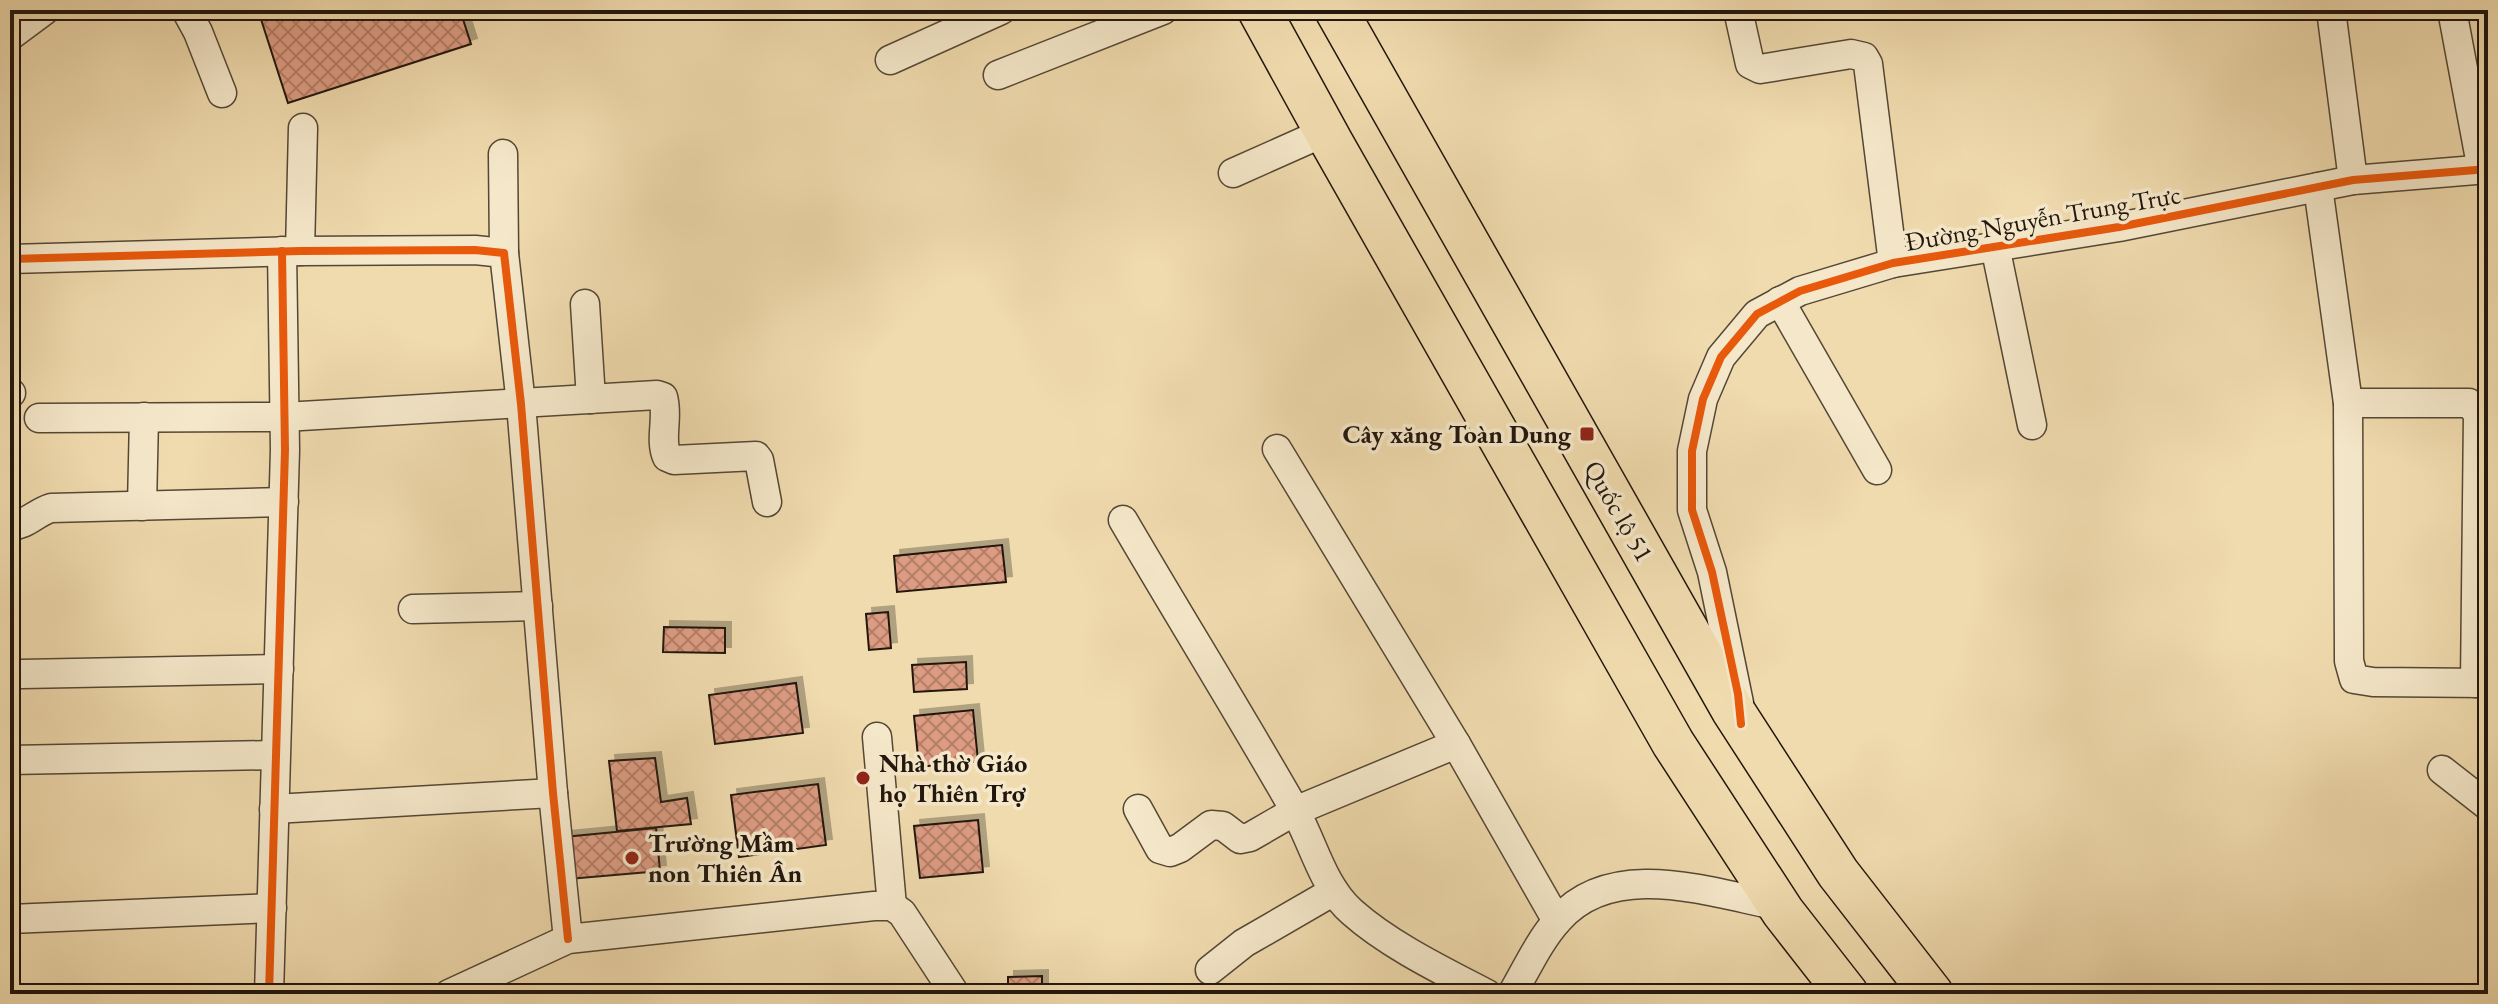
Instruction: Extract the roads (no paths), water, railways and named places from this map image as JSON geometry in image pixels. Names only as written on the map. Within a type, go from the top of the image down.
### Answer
[{"type":"highway","points":[[1259,10],[1325,132],[1673,743],[1780,906],[1847,994]]},
{"type":"highway","name":"Quốc lộ 51","points":[[1336,10],[1741,724],[1838,873],[1932,994]]},
{"type":"street","points":[[10,36],[45,10]]},
{"type":"street","points":[[186,10],[222,93]]},
{"type":"street","points":[[890,60],[1001,10]]},
{"type":"street","points":[[998,75],[1163,10]]},
{"type":"street","points":[[1738,10],[1750,64],[1760,69],[1851,54],[1864,57],[1868,64],[1893,263]]},
{"type":"street","points":[[2331,10],[2353,180]]},
{"type":"street","points":[[2452,10],[2485,170]]},
{"type":"street","points":[[269,994],[284,417],[291,251],[303,128]]},
{"type":"street","points":[[1233,173],[1325,132]]},
{"type":"street","points":[[503,154],[504,253],[521,404],[568,939]]},
{"type":"street","name":"Đường Nguyễn Trung Trực","points":[[1741,724],[1738,694],[1712,572],[1692,510],[1692,451],[1703,399],[1721,357],[1757,314],[1800,291],[1893,263],[2119,227],[2353,180],[2485,170]]},
{"type":"street","points":[[2318,187],[2348,403],[2349,661],[2354,679],[2373,682],[2482,683],[2478,414],[2469,403],[2348,403]]},
{"type":"street","points":[[1995,246],[2032,425]]},
{"type":"street","points":[[10,259],[291,251],[475,250],[504,253]]},
{"type":"street","points":[[1780,301],[1877,470]]},
{"type":"street","points":[[585,304],[591,399]]},
{"type":"street","points":[[39,418],[284,417],[657,395],[663,397],[665,405],[663,450],[667,457],[674,460],[756,456],[767,502]]},
{"type":"street","points":[[142,506],[144,417]]},
{"type":"street","points":[[1277,449],[1456,744],[1557,921]]},
{"type":"street","points":[[10,526],[27,522],[51,508],[284,502]]},
{"type":"street","points":[[1123,520],[1295,811],[1334,891],[1351,912],[1374,929],[1487,994]]},
{"type":"street","points":[[413,609],[538,606]]},
{"type":"street","points":[[22,674],[279,669]]},
{"type":"street","points":[[877,737],[892,906]]},
{"type":"street","points":[[1138,809],[1160,849],[1170,852],[1211,825],[1223,826],[1240,839],[1250,837],[1295,811],[1456,744]]},
{"type":"street","points":[[10,760],[275,755]]},
{"type":"street","points":[[2442,770],[2488,806]]},
{"type":"street","points":[[274,809],[553,793]]},
{"type":"street","points":[[1512,994],[1557,921],[1602,890],[1631,883],[1684,887],[1780,906]]},
{"type":"street","points":[[1210,970],[1244,943],[1334,891]]},
{"type":"street","points":[[449,994],[568,939],[892,906],[902,913],[955,994]]},
{"type":"street","points":[[10,919],[272,908]]},
{"type":"place","name":"Cây xăng Toàn Dung","points":[[1587,434]]},
{"type":"place","name":"Nhà thờ Giáo họ Thiên Trợ","points":[[863,778]]},
{"type":"place","name":"Trường Mầm non Thiên Ân","points":[[632,858]]}]
